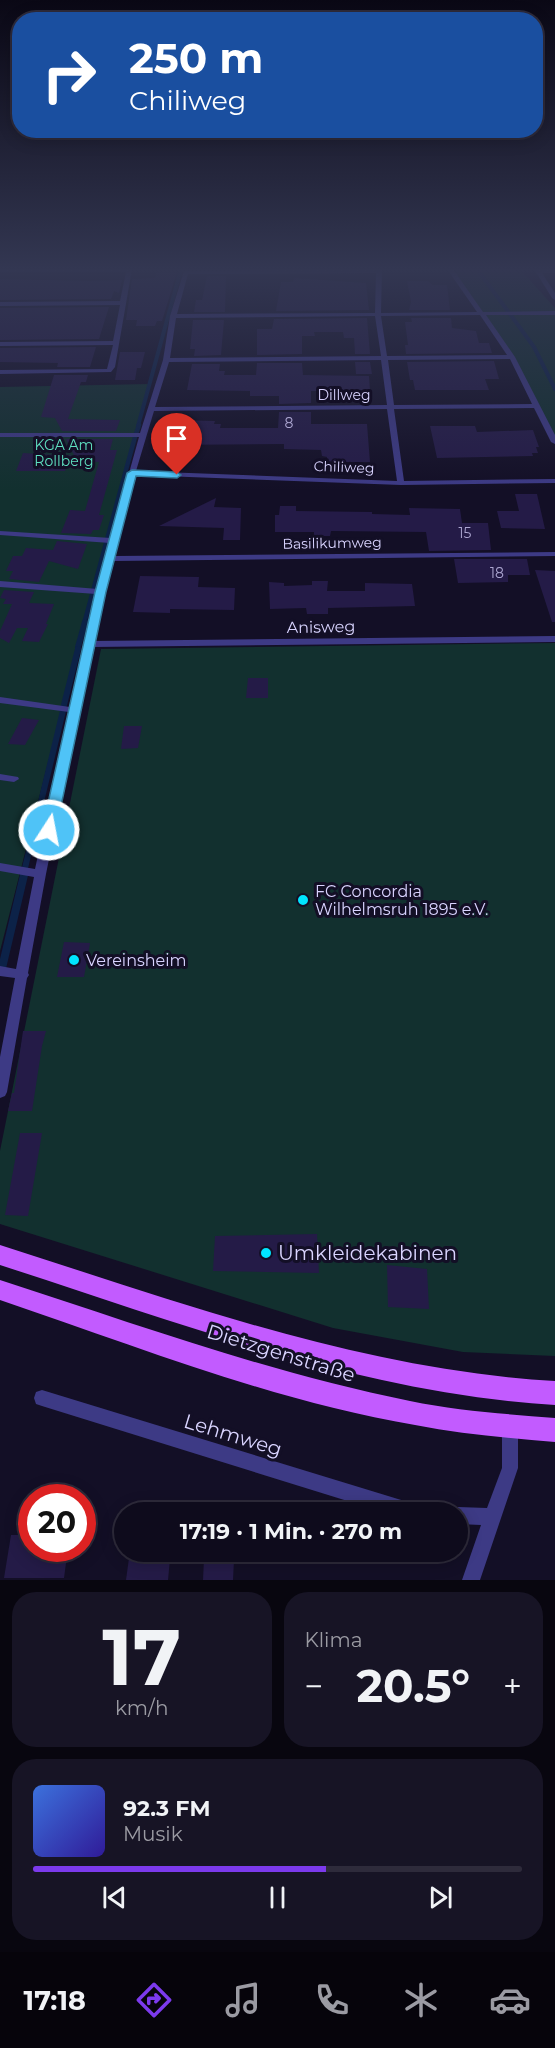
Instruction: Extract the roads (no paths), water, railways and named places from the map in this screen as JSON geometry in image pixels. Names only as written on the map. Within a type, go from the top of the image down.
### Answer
[{"type":"main road","name":"Dietzgenstraße","points":[[0,1255],[274,1343],[352,1365],[432,1382],[521,1392],[555,1393]]},
{"type":"main road","name":"Dietzgenstraße","points":[[0,1290],[286,1384],[346,1400],[510,1428],[555,1430]]},
{"type":"lane","points":[[0,344],[73,343]]},
{"type":"lane","points":[[0,372],[109,371],[116,343]]},
{"type":"lane","points":[[0,1092],[73,710],[100,592],[110,559],[109,540],[144,435],[166,360],[169,343]]},
{"type":"lane","points":[[381,343],[401,483]]},
{"type":"lane","points":[[502,343],[512,357],[555,442]]},
{"type":"lane","points":[[166,360],[512,357]]},
{"type":"lane","name":"Dillweg","points":[[150,409],[538,406]]},
{"type":"lane","points":[[0,435],[144,435]]},
{"type":"lane","name":"Chiliweg","points":[[132,473],[401,483],[555,481]]},
{"type":"lane","points":[[0,533],[109,540]]},
{"type":"lane","name":"Basilikumweg","points":[[110,559],[555,554]]},
{"type":"lane","points":[[0,584],[100,592]]},
{"type":"lane","name":"Anisweg","points":[[88,644],[555,639]]},
{"type":"lane","points":[[0,700],[73,710]]},
{"type":"lane","points":[[0,777],[14,779]]},
{"type":"lane","points":[[0,867],[40,874]]},
{"type":"lane","points":[[0,971],[23,975]]},
{"type":"lane","name":"Lehmweg","points":[[42,1398],[379,1502]]},
{"type":"lane","points":[[471,1580],[510,1468],[510,1428]]},
{"type":"lane","points":[[468,1516],[492,1517]]},
{"type":"waterway","points":[[138,426],[161,343]]},
{"type":"waterway","points":[[531,343],[555,389]]},
{"type":"waterway","points":[[136,434],[139,425]]},
{"type":"waterway","points":[[84,624],[135,437]]},
{"type":"waterway","points":[[78,647],[85,622]]},
{"type":"waterway","points":[[64,705],[78,649]]},
{"type":"waterway","points":[[25,868],[63,711]]},
{"type":"waterway","points":[[2,968],[24,875]]},
{"type":"place","name":"FC Concordia Wilhelmsruh 1895 e.V.","points":[[303,900]]},
{"type":"place","name":"Vereinsheim","points":[[74,960]]},
{"type":"place","name":"Umkleidekabinen","points":[[266,1253]]},
{"type":"park label","name":"KGA Am Rollberg","points":[[64,454]]}]
